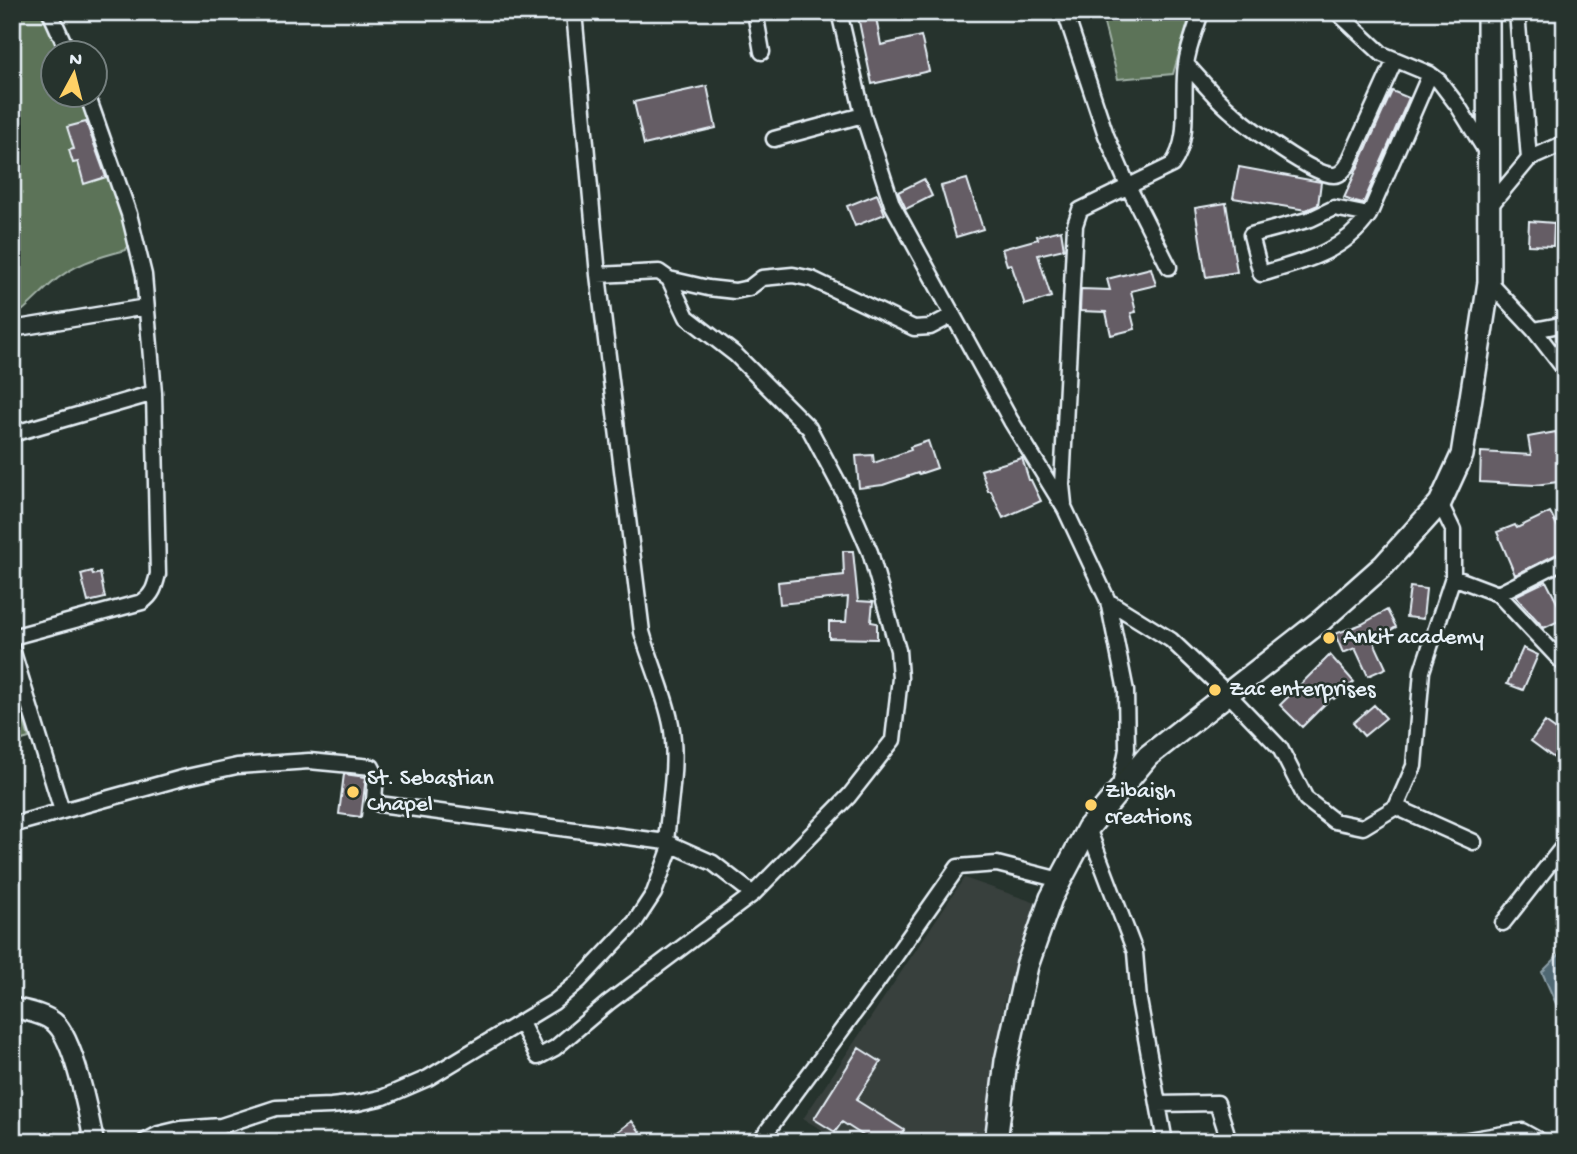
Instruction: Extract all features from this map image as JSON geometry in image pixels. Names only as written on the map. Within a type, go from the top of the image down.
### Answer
[{"type":"main road","points":[[996,1142],[1006,1061],[1027,966],[1060,880],[1088,828],[1148,756],[1322,620],[1384,565],[1440,503],[1462,455],[1489,282],[1488,12]]},
{"type":"street","points":[[50,12],[62,38]]},
{"type":"street","points":[[144,1142],[159,1134],[180,1129],[221,1126],[276,1108],[331,1106],[384,1097],[428,1078],[554,1002],[579,981],[635,922],[654,893],[669,843],[672,728],[666,699],[651,664],[642,632],[598,275],[574,12]]},
{"type":"street","points":[[755,12],[762,52]]},
{"type":"street","points":[[839,12],[863,115],[892,204],[1011,421],[1065,509],[1108,601],[1126,691],[1127,749],[1120,788]]},
{"type":"street","points":[[1065,12],[1106,135],[1128,186],[1169,267]]},
{"type":"street","points":[[1065,509],[1062,485],[1075,225],[1080,209],[1172,166],[1180,154],[1185,116],[1186,64],[1201,12]]},
{"type":"street","points":[[1337,12],[1382,54],[1430,74],[1447,89],[1490,159]]},
{"type":"street","points":[[1517,12],[1529,159]]},
{"type":"street","points":[[1186,64],[1232,112],[1270,142],[1317,170],[1336,175],[1343,172],[1347,166],[1395,60]]},
{"type":"street","points":[[1369,215],[1334,208],[1311,219],[1251,235],[1261,274],[1311,260],[1350,238],[1369,215],[1430,74]]},
{"type":"street","points":[[12,637],[142,601],[155,587],[158,574],[154,393],[144,275],[134,232],[92,108]]},
{"type":"street","points":[[774,139],[863,115]]},
{"type":"street","points":[[1490,206],[1529,159],[1565,143]]},
{"type":"street","points":[[598,275],[659,272],[670,279],[735,291],[749,288],[762,278],[793,275],[812,279],[914,328],[930,327],[953,315]]},
{"type":"street","points":[[521,1023],[538,1057],[555,1048],[618,995],[753,894],[849,796],[892,740],[900,678],[898,650],[870,552],[847,499],[809,428],[736,355],[687,317],[670,279]]},
{"type":"street","points":[[1489,282],[1534,330],[1565,370]]},
{"type":"street","points":[[12,329],[146,307]]},
{"type":"street","points":[[1534,330],[1565,324]]},
{"type":"street","points":[[12,435],[154,393]]},
{"type":"street","points":[[1108,601],[1171,640],[1228,694],[1280,748],[1306,799],[1334,821],[1363,827],[1396,807],[1414,766],[1422,671],[1453,577],[1453,530],[1440,503]]},
{"type":"street","points":[[1498,594],[1565,560]]},
{"type":"street","points":[[1453,577],[1498,594],[1565,665]]},
{"type":"street","points":[[12,649],[62,811]]},
{"type":"street","points":[[12,825],[237,766],[320,762],[374,768],[376,775],[373,800],[379,804],[669,843],[713,863],[753,894]]},
{"type":"street","points":[[1396,807],[1474,842]]},
{"type":"street","points":[[1088,828],[1135,952],[1139,1000],[1165,1142]]},
{"type":"street","points":[[1503,923],[1565,844]]},
{"type":"street","points":[[759,1142],[958,867],[998,864],[1060,880]]},
{"type":"street","points":[[12,1007],[46,1017],[58,1026],[76,1067],[94,1142]]},
{"type":"street","points":[[1158,1104],[1217,1102],[1226,1131]]},
{"type":"street","points":[[1455,1142],[1522,1131],[1542,1142]]},
{"type":"shaded area","points":[[964,878],[1036,903],[1004,1002],[986,1142],[844,1142],[803,1119]]},
{"type":"green space","points":[[12,12],[44,13],[57,38],[38,38],[38,108],[88,108],[130,241],[126,250],[95,259],[67,272],[12,319]]},
{"type":"green space","points":[[1101,12],[1191,12],[1173,74],[1118,79]]},
{"type":"green space","points":[[12,683],[29,738],[12,743]]},
{"type":"water","points":[[1565,949],[1565,1024],[1542,972]]},
{"type":"building","points":[[857,12],[875,12],[881,45],[921,36],[929,71],[872,84]]},
{"type":"building","points":[[707,86],[716,128],[644,145],[634,102]]},
{"type":"building","points":[[1392,91],[1409,98],[1363,204],[1344,198]]},
{"type":"building","points":[[86,122],[106,177],[84,184],[78,162],[73,163],[69,150],[74,149],[67,127]]},
{"type":"building","points":[[1239,167],[1321,182],[1318,205],[1306,210],[1233,198]]},
{"type":"building","points":[[924,179],[932,196],[906,209],[898,192]]},
{"type":"building","points":[[967,179],[983,229],[956,237],[941,186]]},
{"type":"building","points":[[877,194],[885,214],[855,226],[847,206]]},
{"type":"building","points":[[1226,203],[1237,272],[1206,277],[1195,208]]},
{"type":"building","points":[[1529,221],[1554,223],[1553,246],[1528,245]]},
{"type":"building","points":[[1061,230],[1064,249],[1038,255],[1051,297],[1025,305],[1011,264],[1007,265],[1002,249]]},
{"type":"building","points":[[1151,268],[1156,285],[1131,291],[1136,312],[1131,313],[1135,329],[1111,335],[1106,312],[1080,311],[1081,289],[1110,290],[1107,279]]},
{"type":"building","points":[[1556,432],[1560,454],[1565,454],[1565,481],[1535,485],[1480,482],[1481,452],[1531,455],[1528,437]]},
{"type":"building","points":[[928,441],[937,468],[883,485],[859,488],[856,456],[873,455],[874,463]]},
{"type":"building","points":[[1022,458],[1029,480],[1041,501],[1003,518],[991,491],[988,491],[981,470]]},
{"type":"building","points":[[1550,512],[1560,531],[1565,528],[1565,550],[1515,575],[1497,532],[1515,525],[1517,528]]},
{"type":"building","points":[[843,551],[853,551],[858,601],[873,602],[871,622],[877,623],[877,639],[829,638],[829,622],[846,622],[848,597],[780,604],[778,582],[844,575]]},
{"type":"building","points":[[92,571],[93,575],[100,573],[105,598],[88,602],[81,574]]},
{"type":"building","points":[[1546,581],[1565,618],[1544,628],[1515,596]]},
{"type":"building","points":[[1410,587],[1426,589],[1423,619],[1406,617]]},
{"type":"building","points":[[1387,610],[1396,627],[1373,640],[1386,668],[1368,676],[1355,648],[1343,653],[1335,634],[1362,624]]},
{"type":"building","points":[[1523,648],[1538,655],[1523,690],[1507,684]]},
{"type":"building","points":[[1330,655],[1354,682],[1334,699],[1332,697],[1302,727],[1280,705]]},
{"type":"building","points":[[1374,705],[1386,718],[1364,736],[1353,723]]},
{"type":"building","points":[[1545,722],[1565,736],[1565,766],[1531,741]]},
{"type":"building","name":"St. Sebastian Chapel","points":[[344,774],[366,777],[361,817],[339,814]]},
{"type":"building","points":[[859,1048],[881,1062],[856,1100],[904,1130],[897,1142],[873,1142],[842,1122],[835,1132],[814,1119]]},
{"type":"building","points":[[632,1121],[640,1132],[627,1142],[603,1142]]},
{"type":"place","name":"Ankit academy","points":[[1329,638]]},
{"type":"place","name":"Zac enterprises","points":[[1215,690]]},
{"type":"place","name":"St. Sebastian Chapel","points":[[353,792]]},
{"type":"place","name":"Zibaish creations","points":[[1091,805]]}]
